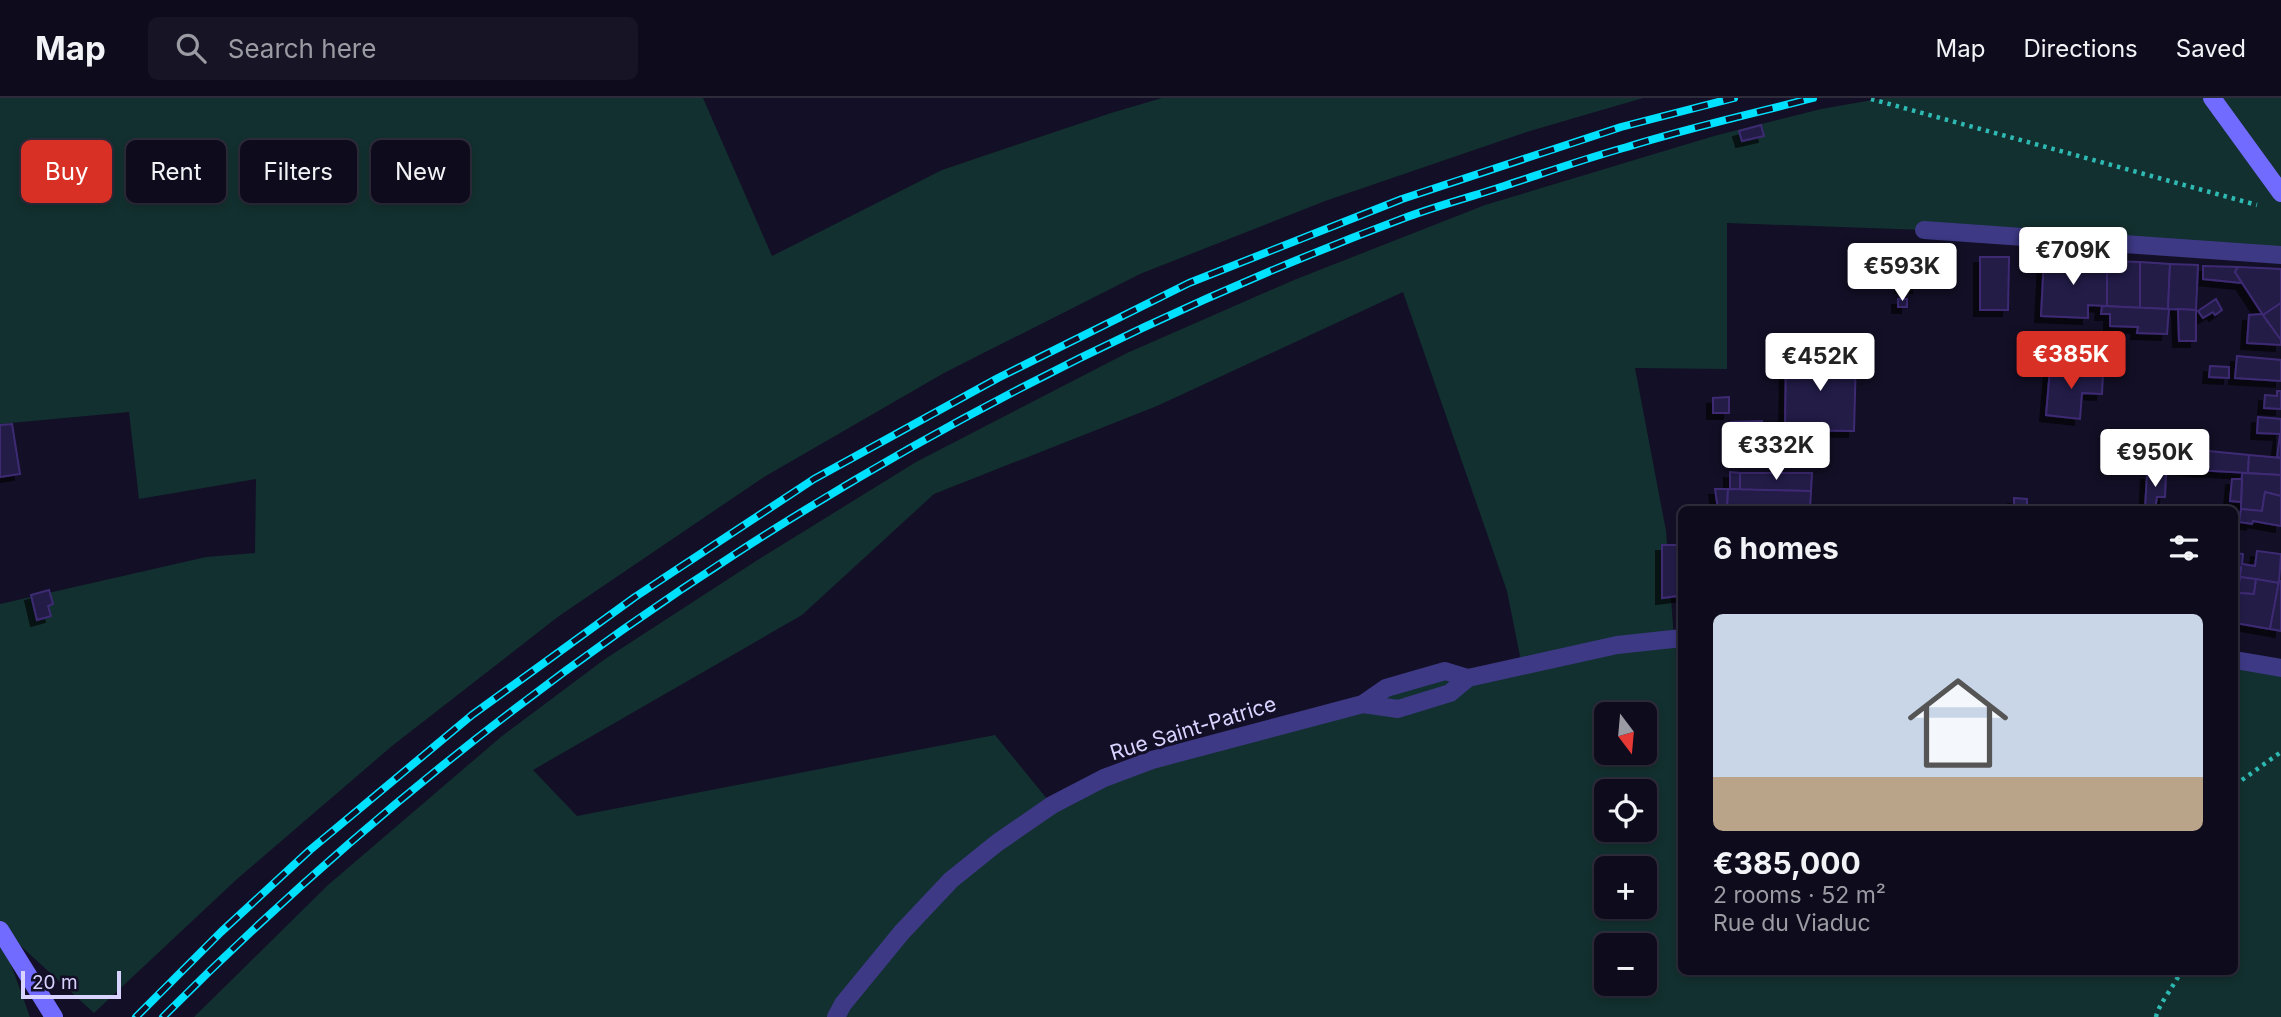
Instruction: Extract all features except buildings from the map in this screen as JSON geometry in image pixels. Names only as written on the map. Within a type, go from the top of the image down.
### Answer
[{"type":"street","points":[[2212,98],[2281,193]]},
{"type":"street","points":[[1924,230],[2281,255]]},
{"type":"street","name":"Rue Saint-Patrice","points":[[836,1017],[843,1004],[902,932],[951,880],[997,843],[1052,805],[1104,778],[1152,760],[1363,704],[1398,709],[1450,693],[1468,678],[1617,645],[1678,638]]},
{"type":"street","points":[[2238,661],[2281,668]]},
{"type":"street","points":[[0,930],[54,1017]]},
{"type":"path","points":[[1871,99],[2268,209]]},
{"type":"path","points":[[2238,783],[2281,752]]},
{"type":"path","points":[[2156,1017],[2179,975]]},
{"type":"green space","points":[[0,98],[703,98],[772,256],[942,170],[1162,98],[1643,98],[1530,131],[1325,201],[1140,274],[944,373],[764,477],[559,616],[392,746],[236,880],[94,1013],[0,927],[0,604],[206,557],[255,553],[256,479],[139,499],[129,412],[0,424]]},
{"type":"green space","points":[[1884,98],[2281,98],[2281,255],[1924,230],[1727,223],[1727,369],[1635,368],[1666,531],[1674,639],[1678,638],[1678,975],[2238,975],[2238,661],[2281,668],[2281,1017],[194,1017],[328,885],[502,736],[605,659],[756,561],[916,462],[1127,353],[1294,280],[1485,205],[1714,136],[1821,109]],"holes":[[[1403,292],[1507,591],[1522,666],[1386,688],[1104,778],[1052,805],[995,735],[577,816],[533,770],[802,615],[934,494],[1157,406]]]},
{"type":"green space","points":[[0,934],[30,1017],[0,1017]]},
{"type":"railway","points":[[136,1017],[221,932],[310,850],[472,715],[635,597],[814,479],[998,378],[1189,283],[1402,199],[1621,127],[1734,98]]},
{"type":"railway","points":[[163,1017],[298,888],[440,768],[588,655],[742,550],[901,454],[1065,366],[1234,287],[1407,217],[1650,140],[1813,98]]}]
